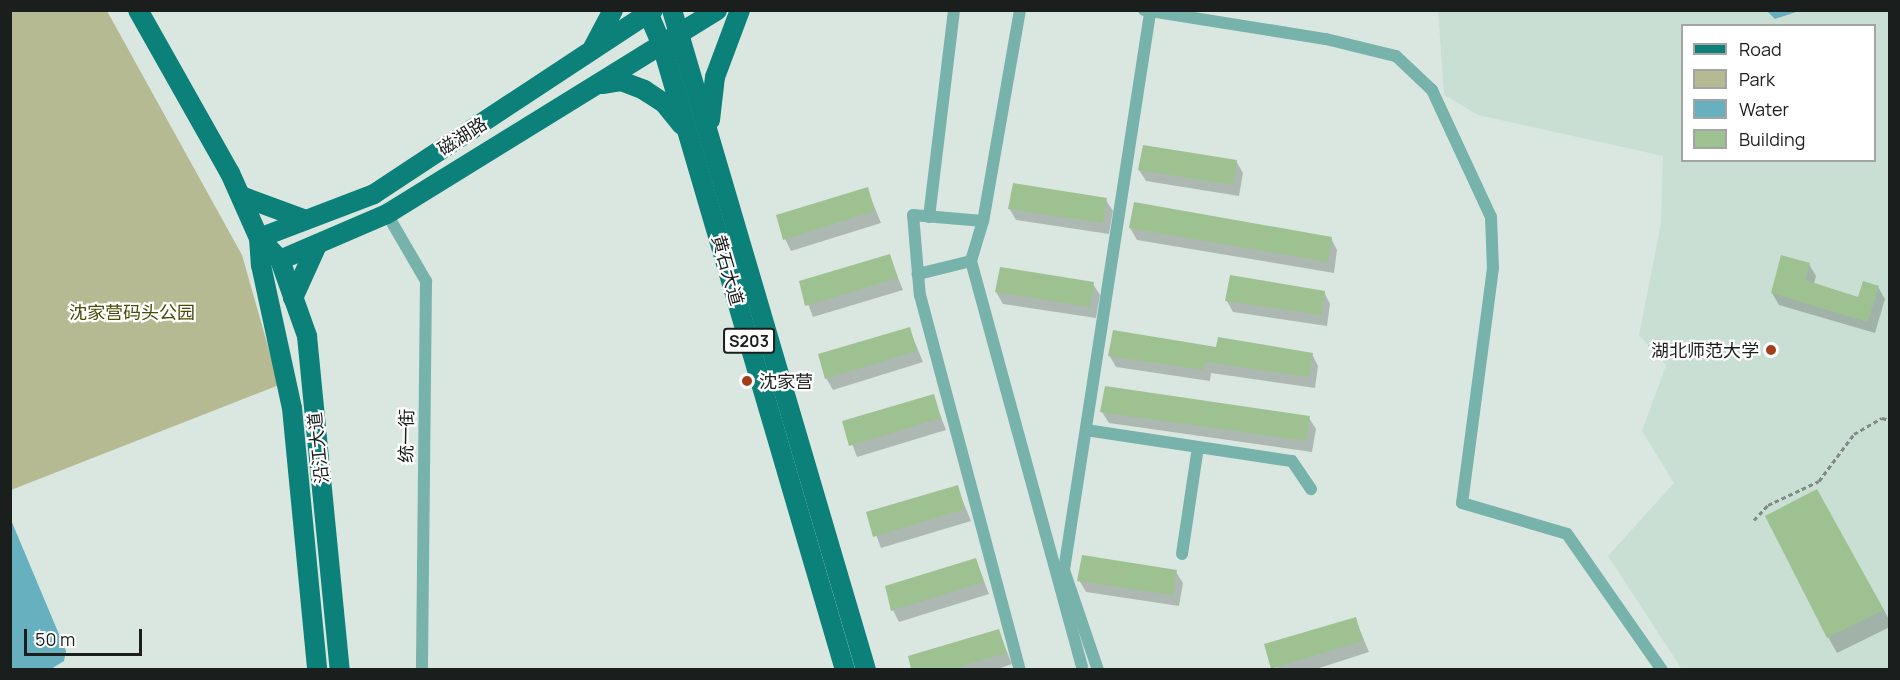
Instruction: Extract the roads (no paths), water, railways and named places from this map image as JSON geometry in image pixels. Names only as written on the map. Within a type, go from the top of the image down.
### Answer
[{"type":"main road","name":"沿江大道","points":[[138,10],[241,196],[260,238],[280,260],[307,336],[340,669]]},
{"type":"main road","points":[[592,51],[613,10]]},
{"type":"main road","name":"黄石大道","points":[[672,10],[681,33],[866,669]]},
{"type":"main road","points":[[681,33],[717,10]]},
{"type":"main road","points":[[709,129],[715,77],[740,10]]},
{"type":"main road","name":"磁湖路","points":[[260,238],[374,194],[650,11]]},
{"type":"main road","name":"黄石大道","points":[[650,11],[662,45],[845,669]]},
{"type":"main road","name":"磁湖路","points":[[280,260],[387,214],[681,33]]},
{"type":"main road","points":[[597,86],[621,81],[644,90],[664,103],[688,134]]},
{"type":"main road","points":[[241,196],[306,220]]},
{"type":"main road","name":"沿江大道","points":[[260,238],[261,265],[292,408],[317,669]]},
{"type":"main road","points":[[293,298],[316,245]]},
{"type":"street","points":[[929,217],[954,10]]},
{"type":"street","points":[[1020,10],[983,221],[971,261],[1082,666]]},
{"type":"street","points":[[1098,669],[1064,570],[1147,12],[1326,39],[1396,56],[1432,90],[1491,217],[1493,267],[1462,503],[1567,534],[1662,669]]},
{"type":"street","name":"统一街","points":[[387,214],[426,281],[422,669]]},
{"type":"street","points":[[983,221],[913,215],[920,295],[1020,669]]},
{"type":"street","points":[[918,274],[971,261]]},
{"type":"street","points":[[1086,430],[1292,460],[1311,489]]},
{"type":"street","points":[[1182,554],[1198,447]]},
{"type":"water","points":[[1767,10],[1799,11],[1775,19]]},
{"type":"water","points":[[11,520],[66,651],[64,661],[51,669],[11,669]]},
{"type":"place","name":"湖北师范大学","points":[[1771,350]]},
{"type":"place","name":"沈家营","points":[[747,381]]},
{"type":"park label","name":"沈家营码头公园","points":[[132,312]]}]
